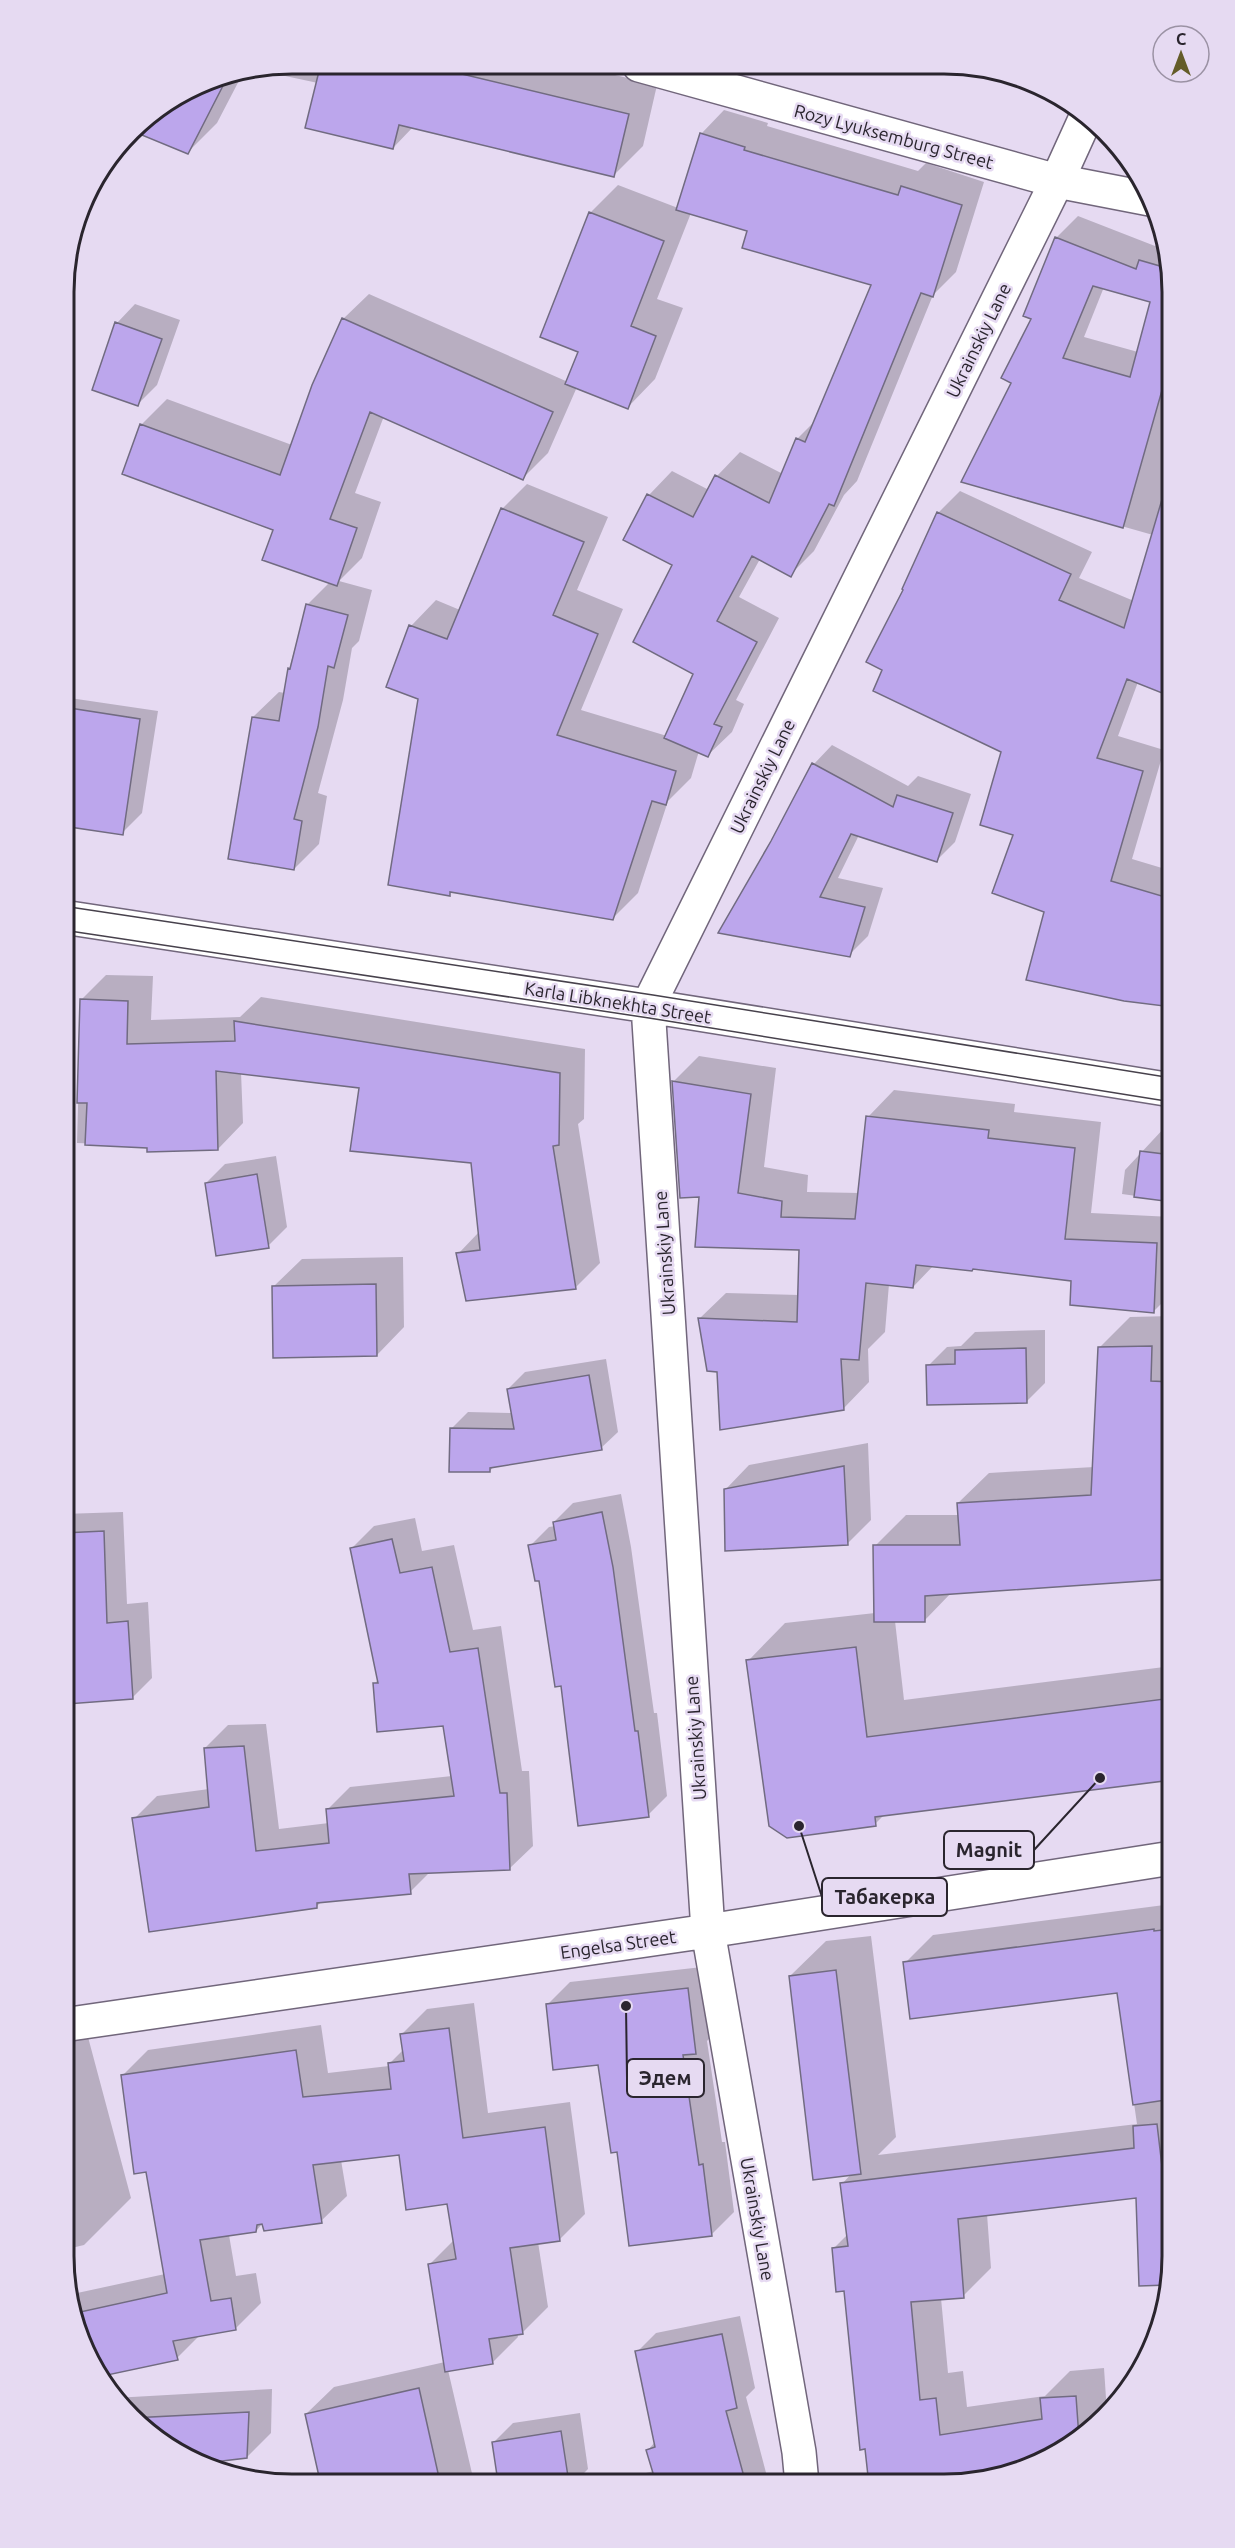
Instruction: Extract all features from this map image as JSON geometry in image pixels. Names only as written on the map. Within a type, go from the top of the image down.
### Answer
[{"type":"street","name":"Rozy Lyuksemburg Street","points":[[671,74],[1057,181],[1140,197]]},
{"type":"street","name":"Ukrainskiy Lane","points":[[801,2474],[795,2429],[708,1931],[648,1006],[1057,181],[1083,124]]},
{"type":"street","name":"Karla Libknekhta Street","points":[[74,919],[648,1006],[1162,1088]]},
{"type":"street","name":"Engelsa Street","points":[[74,2023],[708,1931],[1162,1860]]},
{"type":"building","points":[[318,74],[462,74],[629,114],[614,177],[399,125],[393,149],[305,128]]},
{"type":"building","points":[[224,84],[188,154],[140,134],[170,110],[195,96]]},
{"type":"building","points":[[700,133],[745,147],[744,150],[898,195],[901,186],[962,205],[933,297],[921,293],[834,506],[829,504],[791,577],[752,556],[717,621],[757,642],[714,724],[722,727],[708,757],[664,738],[693,674],[633,642],[672,565],[623,540],[647,494],[693,517],[715,475],[769,503],[796,438],[805,442],[871,285],[742,248],[747,231],[676,210]]},
{"type":"building","points":[[589,212],[664,241],[631,326],[656,336],[628,409],[565,384],[578,352],[540,337]]},
{"type":"building","points":[[1055,237],[1136,269],[1139,260],[1160,265],[1162,390],[1123,528],[961,482],[1011,383],[1001,378],[1031,319],[1023,316]],"holes":[[[1093,286],[1150,302],[1130,377],[1063,358]]]},
{"type":"building","points":[[342,318],[553,412],[523,480],[370,412],[330,519],[357,528],[337,586],[262,560],[273,530],[122,474],[140,424],[280,475],[312,385]]},
{"type":"building","points":[[115,322],[162,339],[138,406],[92,390]]},
{"type":"building","points":[[1162,499],[1162,693],[1127,679],[1097,758],[1143,771],[1111,881],[1162,896],[1162,1006],[1124,1001],[1026,980],[1044,912],[992,893],[1013,835],[980,825],[1001,752],[873,691],[882,670],[866,662],[903,590],[937,512],[1071,574],[1059,600],[1124,628]]},
{"type":"building","points":[[501,508],[584,542],[553,615],[598,634],[557,735],[676,771],[666,805],[652,801],[613,920],[450,892],[450,896],[388,885],[418,699],[386,687],[409,625],[447,639]]},
{"type":"building","points":[[306,604],[348,615],[334,668],[328,666],[318,727],[294,819],[302,821],[294,870],[228,859],[252,717],[279,721],[288,668],[290,669]]},
{"type":"building","points":[[74,709],[140,719],[123,835],[74,828]]},
{"type":"building","points":[[812,763],[893,807],[897,795],[953,813],[937,862],[851,834],[820,897],[865,907],[850,957],[718,933],[771,841]]},
{"type":"building","points":[[80,999],[128,1001],[127,1044],[235,1041],[234,1021],[560,1073],[559,1145],[553,1146],[576,1289],[466,1301],[456,1253],[480,1250],[471,1163],[350,1151],[359,1088],[216,1071],[218,1150],[147,1152],[147,1148],[85,1145],[87,1103],[77,1103]]},
{"type":"building","points":[[672,1081],[751,1094],[738,1193],[782,1201],[781,1217],[855,1219],[866,1116],[989,1130],[988,1138],[1075,1148],[1065,1239],[1157,1243],[1154,1313],[1070,1305],[1071,1281],[973,1269],[972,1271],[916,1265],[913,1288],[866,1283],[859,1360],[841,1359],[844,1410],[720,1430],[717,1372],[707,1371],[698,1318],[797,1322],[799,1250],[695,1247],[699,1197],[680,1198]]},
{"type":"building","points":[[1140,1151],[1162,1154],[1162,1201],[1134,1197]]},
{"type":"building","points":[[257,1174],[269,1248],[216,1256],[205,1183]]},
{"type":"building","points":[[376,1284],[377,1356],[273,1358],[272,1286]]},
{"type":"building","points":[[1152,1346],[1151,1381],[1162,1382],[1162,1580],[925,1596],[925,1622],[874,1622],[873,1545],[960,1545],[957,1503],[1091,1495],[1098,1347]]},
{"type":"building","points":[[1026,1348],[1027,1403],[927,1405],[926,1365],[955,1364],[955,1350]]},
{"type":"building","points":[[589,1375],[602,1450],[490,1468],[490,1472],[449,1472],[450,1428],[514,1429],[507,1389]]},
{"type":"building","points":[[844,1466],[848,1545],[725,1551],[724,1489]]},
{"type":"building","points":[[602,1512],[613,1567],[649,1817],[578,1826],[561,1686],[555,1687],[539,1581],[535,1581],[528,1545],[556,1540],[553,1522]]},
{"type":"building","points":[[104,1531],[107,1623],[128,1621],[133,1699],[74,1703],[74,1532]]},
{"type":"building","points":[[392,1539],[400,1573],[432,1567],[450,1652],[478,1648],[500,1793],[507,1793],[510,1870],[409,1874],[411,1894],[317,1903],[317,1908],[149,1932],[132,1818],[209,1807],[204,1748],[244,1746],[256,1851],[329,1843],[326,1809],[454,1796],[443,1726],[377,1732],[373,1683],[378,1683],[350,1548]]},
{"type":"building","points":[[856,1647],[867,1737],[1162,1699],[1162,1781],[875,1817],[876,1826],[787,1838],[769,1826],[746,1660]]},
{"type":"building","points":[[1154,1929],[1154,1931],[1162,1930],[1162,2101],[1133,2105],[1117,1993],[910,2019],[903,1962]]},
{"type":"building","points":[[836,1970],[861,2174],[813,2180],[789,1976]]},
{"type":"building","points":[[688,1988],[696,2054],[683,2055],[699,2165],[703,2164],[712,2236],[629,2246],[617,2152],[611,2153],[598,2065],[553,2070],[546,2004]]},
{"type":"building","points":[[449,2028],[463,2138],[545,2127],[560,2241],[510,2248],[523,2334],[489,2339],[493,2364],[445,2372],[428,2264],[456,2259],[447,2204],[406,2210],[399,2155],[313,2165],[322,2223],[264,2231],[262,2224],[257,2225],[256,2232],[200,2240],[211,2301],[231,2298],[236,2330],[173,2341],[178,2360],[108,2375],[90,2340],[81,2312],[167,2293],[146,2172],[134,2174],[121,2075],[296,2050],[303,2097],[391,2089],[388,2063],[404,2061],[400,2034]]},
{"type":"building","points":[[1157,2124],[1162,2166],[1160,2285],[1139,2286],[1136,2198],[958,2219],[964,2298],[911,2302],[920,2400],[936,2398],[940,2435],[1042,2419],[1040,2398],[1076,2396],[1078,2428],[1040,2452],[1000,2467],[958,2474],[868,2474],[865,2449],[860,2450],[844,2291],[836,2292],[832,2248],[848,2246],[840,2183],[1134,2148],[1133,2126]]},
{"type":"building","points":[[722,2334],[737,2408],[726,2411],[743,2474],[653,2474],[646,2450],[655,2447],[635,2351]]},
{"type":"building","points":[[419,2388],[438,2474],[318,2474],[305,2414]]},
{"type":"building","points":[[249,2412],[247,2458],[217,2462],[208,2458],[170,2438],[144,2417]]},
{"type":"building","points":[[561,2431],[568,2474],[497,2474],[492,2442]]},
{"type":"tram line","points":[[74,908],[653,995],[1162,1076]]},
{"type":"tram line","points":[[74,932],[649,1018],[1162,1100]]},
{"type":"place","name":"Magnit","points":[[1100,1778]]},
{"type":"place","name":"Табакерка","points":[[799,1826]]},
{"type":"place","name":"Эдем","points":[[626,2006]]}]
